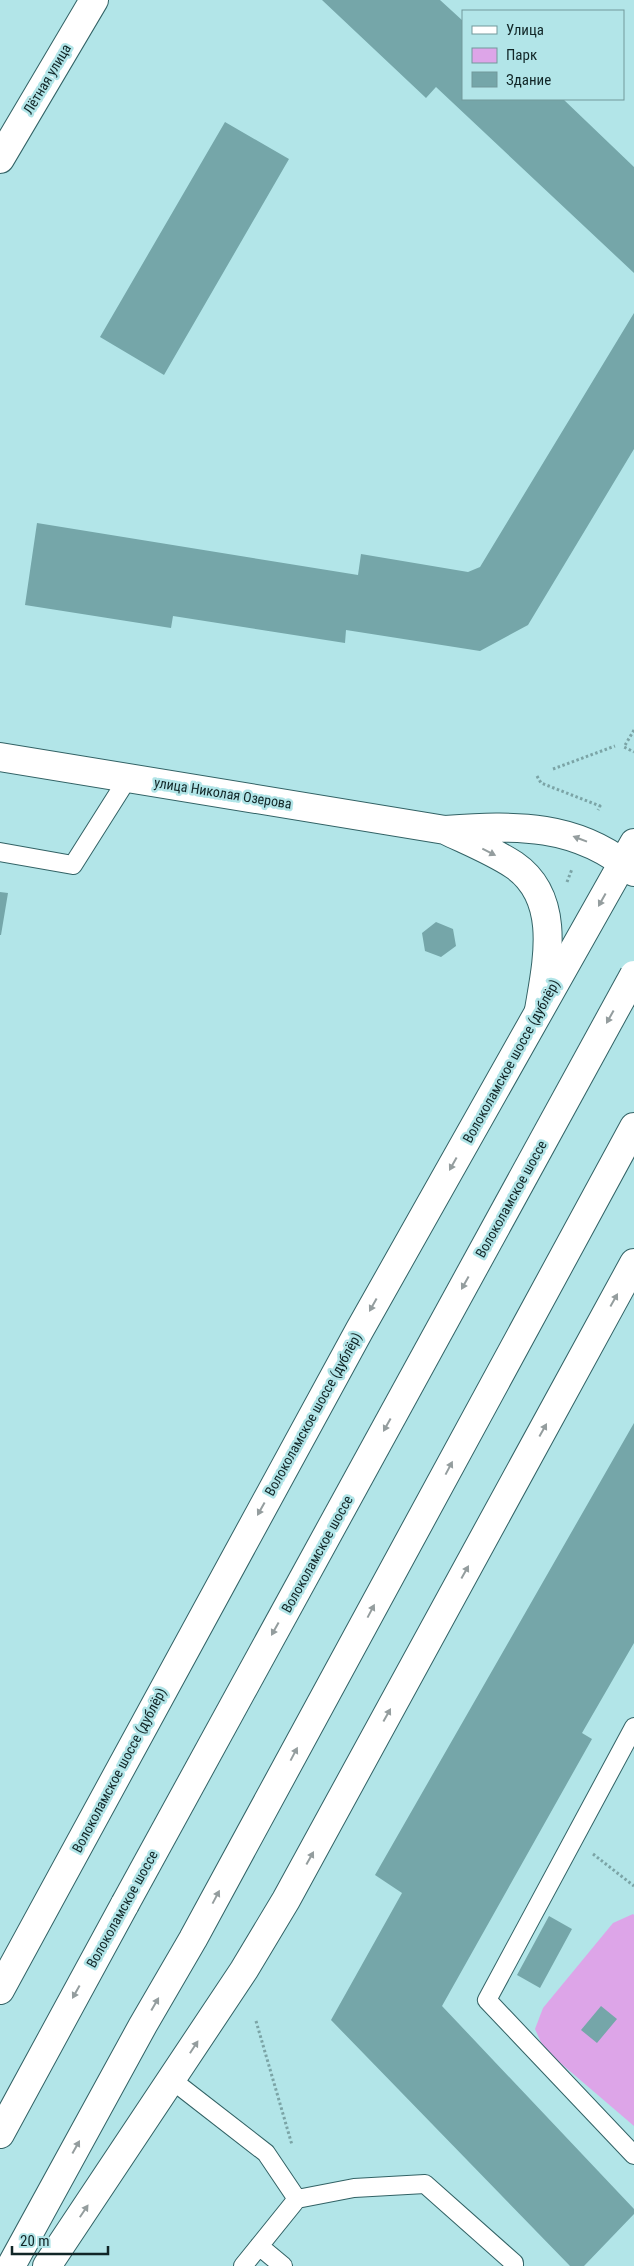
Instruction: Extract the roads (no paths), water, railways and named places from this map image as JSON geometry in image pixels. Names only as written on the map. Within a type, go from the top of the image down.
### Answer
[{"type":"street","name":"Лётная улица","points":[[0,159],[94,0]]},
{"type":"street","name":"улица Николая Озерова","points":[[0,757],[445,830],[498,826],[563,833],[630,859]]},
{"type":"street","name":"улица Николая Озерова","points":[[445,830],[513,865],[525,875],[542,903],[549,928],[548,955],[539,1012]]},
{"type":"street","name":"Волоколамское шоссе (дублёр)","points":[[0,1990],[349,1348],[539,1012],[630,859]]},
{"type":"street","name":"Волоколамское шоссе","points":[[0,2134],[634,975]]},
{"type":"street","points":[[11,2266],[143,2025],[193,1940],[634,1127]]},
{"type":"street","points":[[47,2266],[244,1970],[286,1900],[634,1263]]},
{"type":"lane","points":[[0,852],[72,865],[128,778]]},
{"type":"lane","points":[[634,1727],[487,2000],[634,2155]]},
{"type":"lane","points":[[172,2080],[266,2153],[297,2199]]},
{"type":"lane","points":[[243,2266],[297,2199],[354,2188],[425,2184],[514,2263],[514,2266]]},
{"type":"lane","points":[[259,2246],[283,2266]]}]
